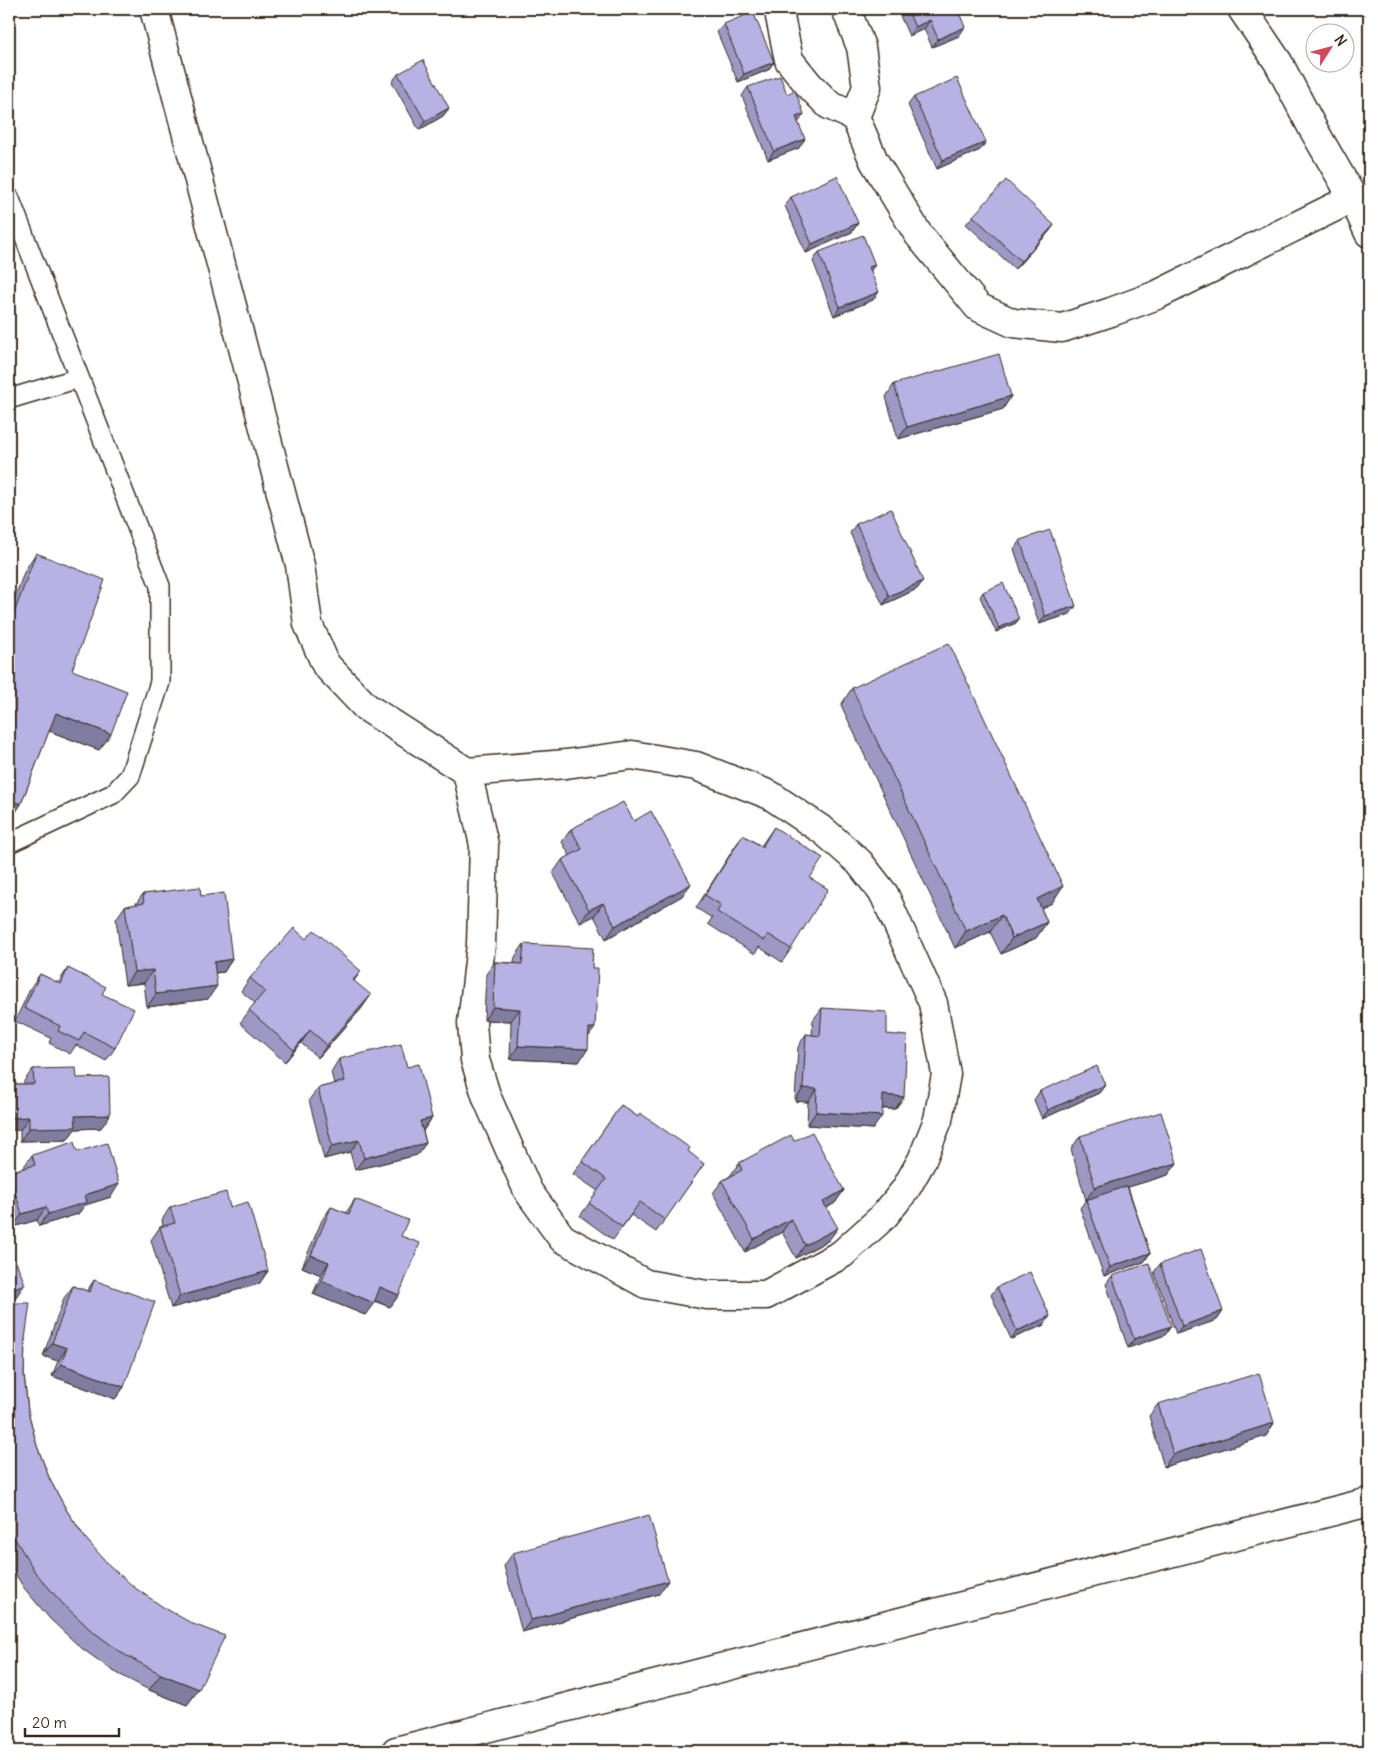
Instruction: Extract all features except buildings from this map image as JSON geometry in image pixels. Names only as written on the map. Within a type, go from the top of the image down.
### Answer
[{"type":"street","points":[[154,9],[300,565],[308,624],[326,665],[366,707],[467,772],[566,764],[632,755],[696,766],[770,795],[825,832],[859,862],[884,894],[933,1003],[946,1074],[938,1120],[922,1160],[905,1190],[884,1216],[842,1254],[766,1295],[707,1295],[646,1284],[562,1238],[528,1191],[487,1098],[475,1060],[472,1023],[481,944],[484,845],[467,772]]},
{"type":"street","points":[[781,9],[780,17],[789,60],[809,85],[829,104],[855,117],[874,161],[918,234],[978,307],[1013,324],[1062,328],[1111,312],[1157,294],[1353,198]]},
{"type":"street","points":[[846,9],[861,47],[867,87],[855,117]]},
{"type":"street","points":[[1242,9],[1278,62],[1312,128],[1353,198],[1369,233]]},
{"type":"street","points":[[396,1751],[1369,1502]]},
{"type":"lane","points":[[9,197],[160,586],[160,682],[130,776],[113,794],[9,843]]},
{"type":"lane","points":[[9,399],[79,378]]}]
